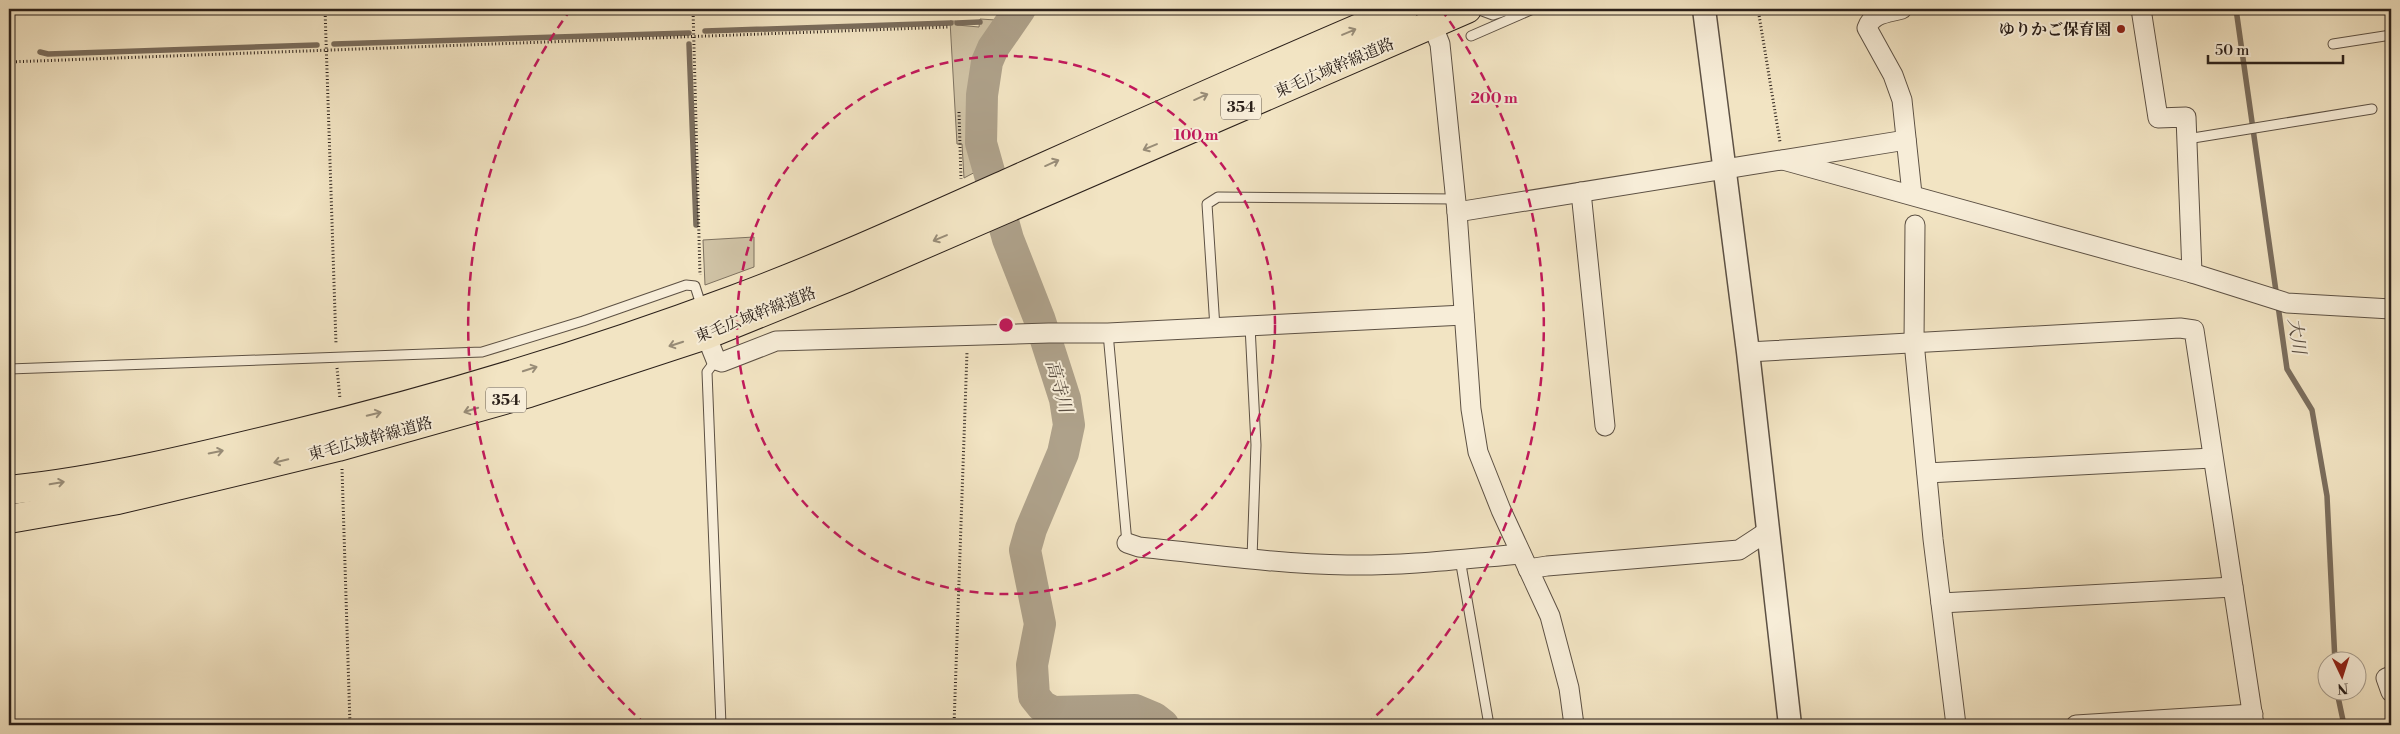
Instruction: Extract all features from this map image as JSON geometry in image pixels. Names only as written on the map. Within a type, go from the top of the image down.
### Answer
[{"type":"highway","name":"東毛広域幹線道路","points":[[1011,194],[1404,9]]},
{"type":"highway","name":"東毛広域幹線道路","points":[[9,490],[114,473],[227,450],[345,422],[433,399],[514,374],[701,310],[840,281],[976,205],[1011,194],[1468,9]]},
{"type":"highway","name":"東毛広域幹線道路","points":[[9,519],[118,500],[356,442],[529,393],[701,310]]},
{"type":"street","points":[[1704,9],[1748,352],[1790,725]]},
{"type":"street","points":[[1902,9],[1876,16],[1870,20],[1867,28],[1898,88],[1902,100],[1912,194]]},
{"type":"street","points":[[2142,9],[2158,118],[2186,117],[2192,272]]},
{"type":"street","points":[[1432,24],[1439,39],[1457,205],[1471,409],[1478,452],[1550,616],[1569,688],[1574,725]]},
{"type":"street","points":[[1457,205],[1581,192],[1906,140]]},
{"type":"street","points":[[1783,160],[2192,272],[2287,303],[2391,309]]},
{"type":"street","points":[[1581,192],[1605,426]]},
{"type":"street","points":[[1915,225],[1914,342],[1941,603],[1956,725]]},
{"type":"street","points":[[701,310],[716,360],[722,362],[776,341],[965,337],[1040,333],[1108,333],[1464,315]]},
{"type":"street","points":[[1748,352],[2180,328],[2194,330],[2253,720],[2076,725]]},
{"type":"street","points":[[1927,474],[2212,458]]},
{"type":"street","points":[[1127,543],[1139,547],[1346,565],[1460,559],[1525,562],[1547,566],[1738,550],[1768,531]]},
{"type":"street","points":[[1941,603],[2233,587]]},
{"type":"street","points":[[2391,676],[2386,678],[2391,692]]},
{"type":"lane","points":[[1477,9],[1493,15],[1505,11],[1518,15]]},
{"type":"lane","points":[[1471,36],[1533,9]]},
{"type":"lane","points":[[2333,44],[2391,35]]},
{"type":"lane","points":[[2187,140],[2372,109]]},
{"type":"lane","points":[[1215,328],[1207,204],[1218,197],[1457,205]]},
{"type":"lane","points":[[9,368],[482,352],[583,321],[686,285],[701,310]]},
{"type":"lane","points":[[1250,326],[1256,445],[1252,558]]},
{"type":"lane","points":[[1108,333],[1127,543]]},
{"type":"lane","points":[[716,360],[707,372],[721,725]]},
{"type":"lane","points":[[1460,559],[1489,725]]},
{"type":"path","points":[[325,9],[336,357],[339,395],[345,422]]},
{"type":"path","points":[[693,9],[701,310]]},
{"type":"path","points":[[1758,9],[1783,160]]},
{"type":"path","points":[[9,62],[949,28]]},
{"type":"path","points":[[959,112],[961,184],[976,205]]},
{"type":"path","points":[[954,725],[966,358],[965,337]]},
{"type":"path","points":[[342,475],[350,725]]},
{"type":"shaded area","points":[[1004,9],[1012,9],[984,51],[976,77],[974,147],[981,169],[964,178],[962,144],[957,144],[950,21],[956,21],[957,25],[979,27],[980,19],[996,20]]},
{"type":"shaded area","points":[[754,237],[754,267],[705,285],[703,240]]},
{"type":"waterway","name":"高寺川","points":[[1020,9],[993,48],[987,62],[982,95],[981,143],[1008,239],[1039,318],[1065,399],[1069,425],[1063,453],[1031,529],[1025,550],[1040,624],[1032,665],[1034,696],[1042,706],[1053,712],[1135,710],[1154,718],[1163,725]]},
{"type":"waterway","name":"大川","points":[[2236,9],[2287,369],[2312,410],[2327,496],[2335,652]]},
{"type":"waterway","points":[[957,23],[980,22]]},
{"type":"waterway","points":[[705,31],[951,23]]},
{"type":"waterway","points":[[334,44],[689,33]]},
{"type":"waterway","points":[[689,44],[696,225]]},
{"type":"waterway","points":[[40,52],[48,54],[317,45]]},
{"type":"waterway","name":"大川","points":[[2339,702],[2344,725]]},
{"type":"place","name":"ゆりかご保育園","points":[[2121,29]]}]
